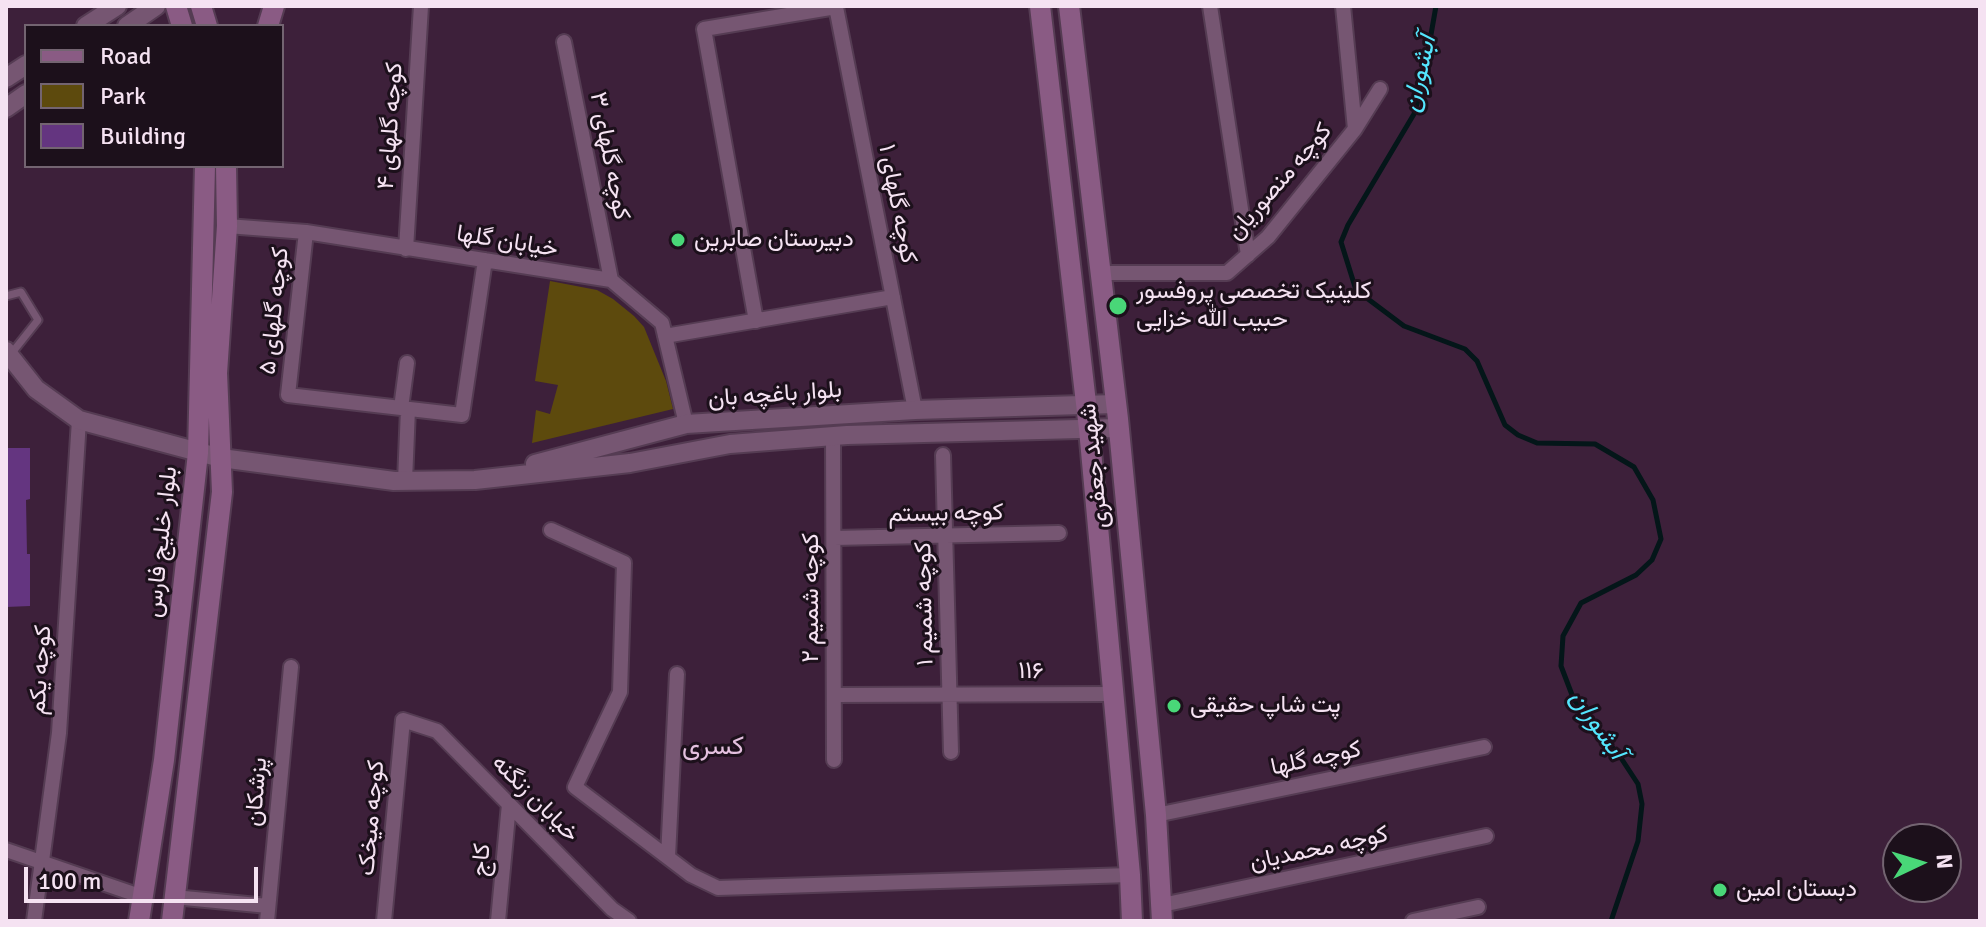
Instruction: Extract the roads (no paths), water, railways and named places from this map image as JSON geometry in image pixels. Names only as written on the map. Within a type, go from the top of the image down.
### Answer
[{"type":"main road","name":"شهید جعفری","points":[[1040,6],[1076,406],[1089,429],[1132,921]]},
{"type":"main road","name":"شهید جعفری","points":[[1069,6],[1118,428],[1156,815],[1162,913]]},
{"type":"main road","name":"بلوار خلیج فارس","points":[[139,921],[164,760],[198,453],[205,168]]},
{"type":"main road","points":[[172,921],[222,492],[217,373],[227,226],[226,168]]},
{"type":"street","points":[[89,24],[117,6]]},
{"type":"street","points":[[130,24],[156,6]]},
{"type":"street","name":"کوچه گلهای ۴","points":[[406,249],[421,6]]},
{"type":"street","points":[[1210,6],[1248,255]]},
{"type":"street","points":[[1343,6],[1355,129]]},
{"type":"street","points":[[756,321],[704,29],[836,7]]},
{"type":"street","name":"کوچه گلهای ۱","points":[[836,7],[915,410]]},
{"type":"street","name":"کوچه گلهای ۳","points":[[564,42],[611,280]]},
{"type":"street","points":[[6,78],[24,66]]},
{"type":"street","name":"کوچه منصوریان","points":[[1099,273],[1227,273],[1268,237],[1355,129],[1380,89]]},
{"type":"street","points":[[6,108],[24,95]]},
{"type":"street","name":"خیابان گلها","points":[[227,226],[306,232],[611,280]]},
{"type":"street","name":"کوچه گلهای ۵","points":[[306,232],[288,395],[404,408]]},
{"type":"street","points":[[404,408],[462,415],[485,260]]},
{"type":"street","points":[[611,280],[662,323],[686,424]]},
{"type":"street","points":[[665,336],[893,297]]},
{"type":"street","points":[[8,353],[36,389],[79,420]]},
{"type":"street","points":[[405,481],[407,363]]},
{"type":"street","name":"بلوار باغچه بان","points":[[475,480],[686,424],[915,410],[1115,404]]},
{"type":"street","points":[[1064,430],[1073,422],[1071,410],[1076,406]]},
{"type":"street","name":"بلوار باغچه بان","points":[[79,420],[221,458],[405,481],[475,480],[630,463],[730,444],[833,436],[1118,428]]},
{"type":"street","name":"کوچه یکم","points":[[34,921],[59,733],[79,420]]},
{"type":"street","name":"کوچه شمیم ۲","points":[[833,436],[834,760]]},
{"type":"street","name":"کوچه شمیم ۱","points":[[943,455],[951,752]]},
{"type":"street","points":[[551,530],[624,563],[620,692],[575,787],[691,875],[718,888],[1130,875]]},
{"type":"street","name":"کوچه بیستم","points":[[834,538],[1059,533]]},
{"type":"street","name":"پزشکان","points":[[268,913],[291,667]]},
{"type":"street","points":[[668,857],[677,674]]},
{"type":"street","name":"۱۱۶","points":[[834,695],[1113,694]]},
{"type":"street","name":"خیابان زنگنه","points":[[403,720],[437,731],[623,919]]},
{"type":"street","name":"کوچه میخک","points":[[384,921],[403,720]]},
{"type":"street","name":"کوچه گلها","points":[[1156,815],[1484,747]]},
{"type":"street","name":"کاج","points":[[498,921],[509,804]]},
{"type":"street","name":"کوچه محمدیان","points":[[1162,913],[1486,836]]},
{"type":"street","points":[[6,850],[143,897]]},
{"type":"street","points":[[174,897],[268,913]]},
{"type":"street","points":[[1413,921],[1478,907]]},
{"type":"lane","points":[[6,296],[21,292],[38,320],[8,353]]},
{"type":"waterway","name":"آبشوران","points":[[1436,6],[1414,114],[1341,242],[1356,290],[1404,326],[1465,349],[1477,361],[1505,425],[1537,443],[1595,444],[1634,467],[1653,500],[1661,539],[1652,560],[1636,575],[1581,603],[1563,636],[1561,666],[1574,700],[1621,758],[1638,784],[1642,804],[1638,841],[1611,921]]},
{"type":"place","name":"دبیرستان صابرین","points":[[678,240]]},
{"type":"place","name":"کلینیک تخصصی پروفسور حبیب الله خزایی","points":[[1118,306]]},
{"type":"place","name":"پت شاپ حقیقی","points":[[1174,706]]},
{"type":"place","name":"دبستان امین","points":[[1720,890]]},
{"type":"district","name":"کسری","points":[[713,747]]}]
